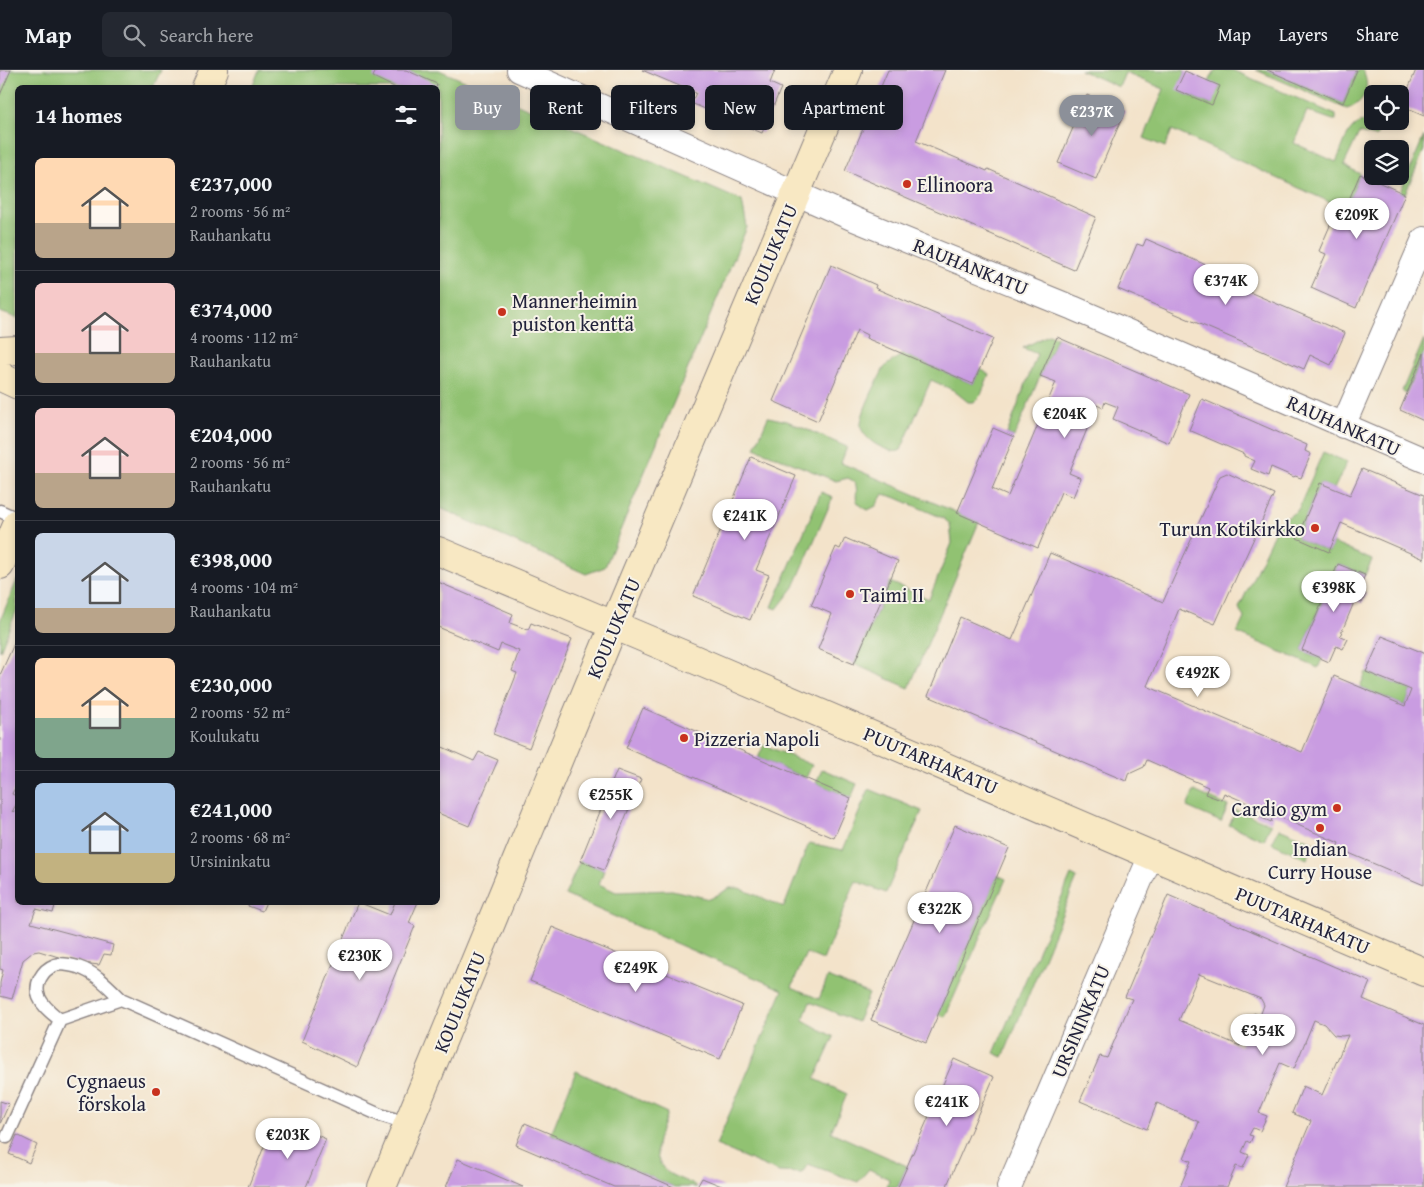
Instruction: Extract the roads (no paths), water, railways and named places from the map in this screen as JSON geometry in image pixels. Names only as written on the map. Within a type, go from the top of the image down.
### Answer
[{"type":"main road","points":[[207,85],[214,70]]},
{"type":"main road","name":"KOULUKATU","points":[[382,1187],[410,1124],[614,625],[848,70]]},
{"type":"main road","points":[[0,351],[15,350]]},
{"type":"main road","points":[[0,376],[15,384]]},
{"type":"main road","points":[[0,565],[15,530]]},
{"type":"main road","name":"PUUTARHAKATU","points":[[440,552],[1424,972]]},
{"type":"street","name":"RAUHANKATU","points":[[519,70],[796,193],[1074,308],[1424,460]]},
{"type":"street","points":[[1344,426],[1424,239]]},
{"type":"street","name":"URSININKATU","points":[[1008,1187],[1151,855]]},
{"type":"lane","points":[[0,511],[15,518]]},
{"type":"lane","points":[[60,1020],[47,1009],[37,990],[44,972],[53,966],[61,964],[78,967],[97,976],[121,999],[380,1116],[410,1124]]},
{"type":"lane","points":[[8,1137],[60,1020],[121,999]]},
{"type":"place","name":"Ellinoora","points":[[907,184]]},
{"type":"place","name":"Mannerheimin puiston kenttä","points":[[502,312]]},
{"type":"place","name":"Turun Kotikirkko","points":[[1315,528]]},
{"type":"place","name":"Taimi II","points":[[850,594]]},
{"type":"place","name":"Pizzeria Napoli","points":[[684,738]]},
{"type":"place","name":"Cardio gym","points":[[1337,808]]},
{"type":"place","name":"Indian Curry House","points":[[1320,828]]},
{"type":"place","name":"Cygnaeus förskola","points":[[156,1092]]}]
